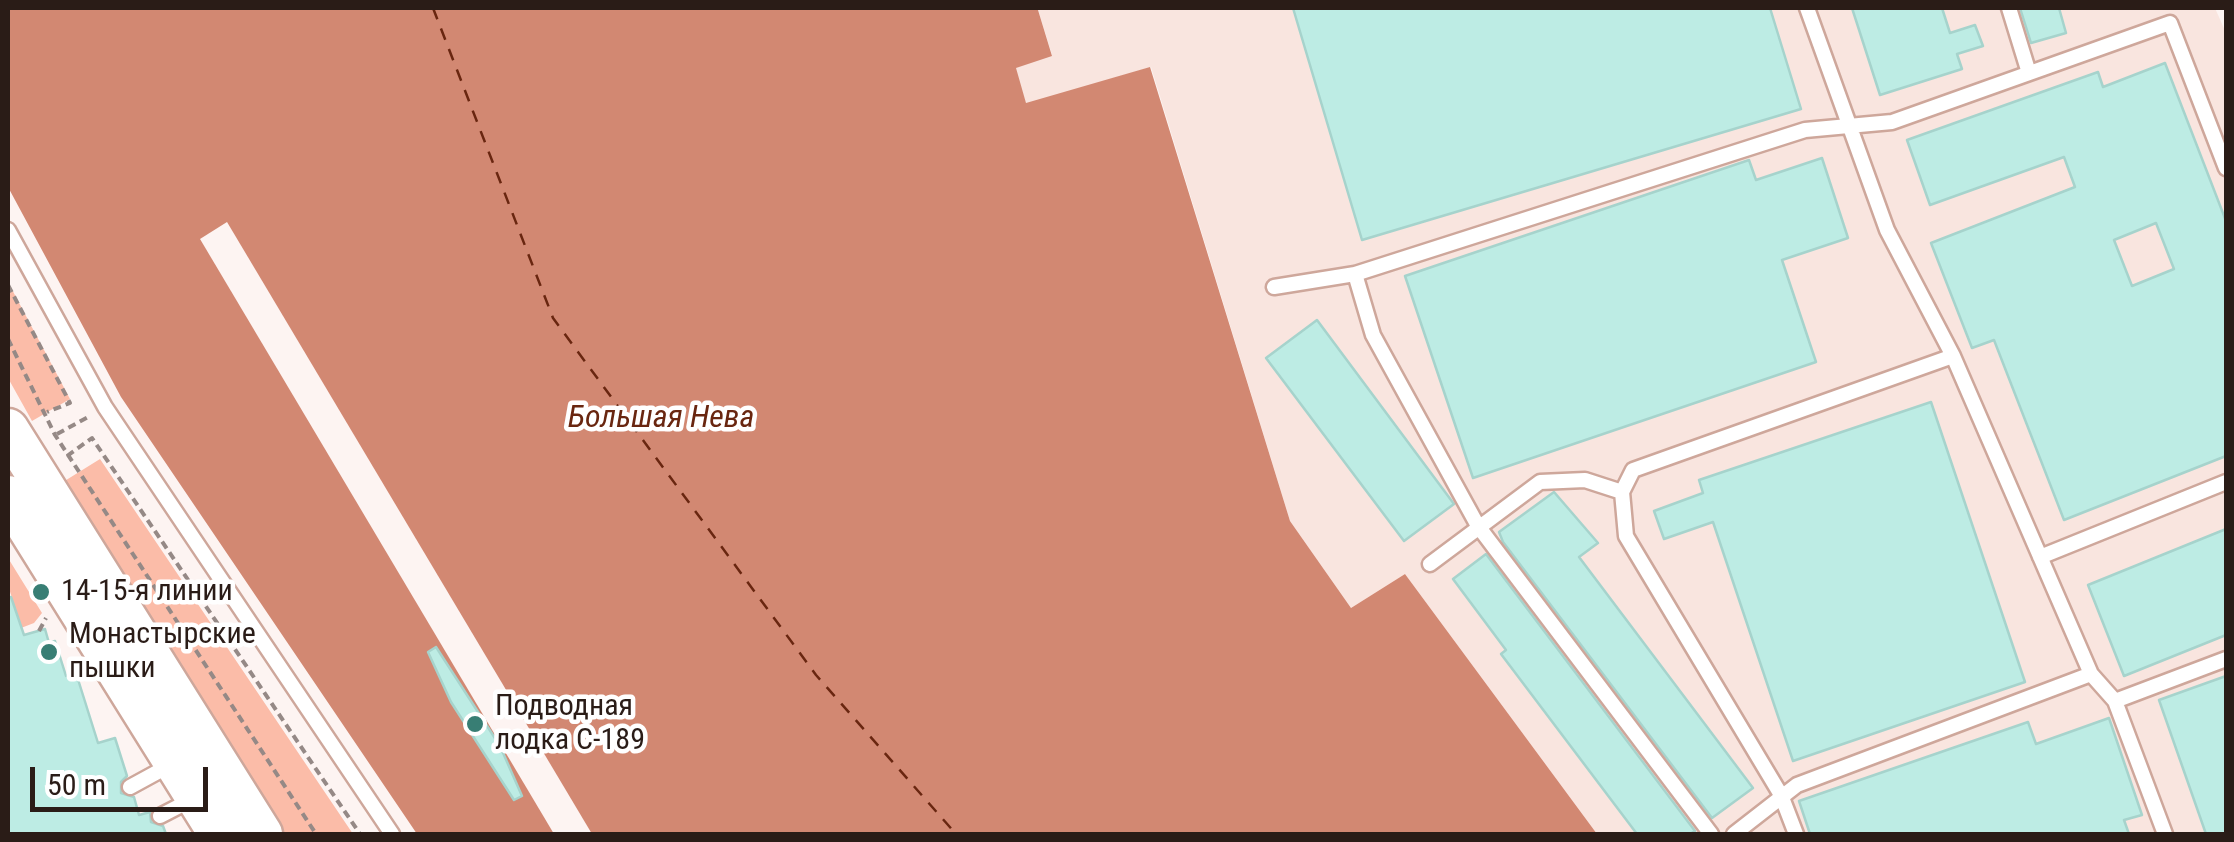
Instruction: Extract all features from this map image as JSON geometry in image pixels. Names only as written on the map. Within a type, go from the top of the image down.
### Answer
[{"type":"street","points":[[8,429],[262,834]]},
{"type":"street","points":[[8,496],[219,834]]},
{"type":"lane","points":[[1807,8],[1846,126],[1887,230],[1953,356],[2091,674],[2115,700],[2164,834]]},
{"type":"lane","points":[[2009,8],[2029,72]]},
{"type":"lane","points":[[1274,287],[1356,274],[1805,130],[1892,122],[2170,23],[2226,168]]},
{"type":"lane","points":[[8,230],[105,407],[392,834]]},
{"type":"lane","points":[[1356,274],[1372,335],[1478,526],[1711,834]]},
{"type":"lane","points":[[1796,834],[1781,795],[1626,536],[1622,492],[1633,470],[1953,356]]},
{"type":"lane","points":[[1430,564],[1540,482],[1585,480],[1622,492]]},
{"type":"lane","points":[[2040,557],[2226,482]]},
{"type":"lane","points":[[2115,700],[2226,659]]},
{"type":"lane","points":[[1734,834],[1797,785],[2091,674]]},
{"type":"lane","points":[[130,787],[174,763]]},
{"type":"lane","points":[[160,816],[196,797]]},
{"type":"path","points":[[8,286],[70,402],[47,412]]},
{"type":"path","points":[[8,339],[56,435],[316,834]]},
{"type":"path","points":[[56,435],[86,418]]},
{"type":"path","points":[[68,454],[92,438],[360,834]]},
{"type":"path","points":[[38,631],[52,614]]},
{"type":"shaded area","points":[[2215,8],[2226,33],[2226,834],[1597,834],[1405,574],[1351,608],[1290,521],[1151,67],[1026,104],[1015,68],[1052,55],[1038,10]]},
{"type":"shaded area","points":[[8,282],[70,399],[32,421],[8,378]]},
{"type":"shaded area","points":[[100,459],[353,834],[285,834],[63,482]]},
{"type":"shaded area","points":[[8,558],[42,613],[34,623],[21,628],[8,585]]},
{"type":"water","name":"Большая Нева","points":[[8,8],[1045,8],[1038,10],[1052,56],[1016,68],[1026,103],[1150,67],[1290,521],[1351,608],[1405,574],[1597,834],[417,834],[121,397],[8,187]]},
{"type":"pier","points":[[227,222],[592,834],[554,834],[200,239]]},
{"type":"building","points":[[1293,8],[1770,8],[1801,109],[1362,240]]},
{"type":"building","points":[[1852,8],[1942,8],[1950,33],[1975,25],[1983,46],[1957,54],[1962,69],[1880,95]]},
{"type":"building","points":[[2020,8],[2059,8],[2066,33],[2031,43]]},
{"type":"building","points":[[2165,63],[2226,221],[2226,456],[2064,520],[1994,340],[1972,348],[1931,243],[2075,187],[2064,157],[1930,205],[1907,140],[2098,72],[2103,87]],"holes":[[[2156,223],[2174,269],[2132,286],[2114,240]]]},
{"type":"building","points":[[1822,158],[1848,238],[1782,260],[1816,362],[1473,478],[1405,276],[1749,160],[1756,180]]},
{"type":"building","points":[[1317,320],[1454,504],[1404,541],[1266,358]]},
{"type":"building","points":[[1931,402],[2025,682],[1793,761],[1713,522],[1664,539],[1654,511],[1703,493],[1699,480]]},
{"type":"building","points":[[1554,492],[1598,543],[1579,557],[1753,788],[1712,818],[1503,542],[1499,532]]},
{"type":"building","points":[[2226,529],[2226,635],[2124,676],[2088,585]]},
{"type":"building","points":[[1486,554],[1695,831],[1637,834],[1501,654],[1506,650],[1453,579]]},
{"type":"building","points":[[11,597],[24,635],[45,629],[49,643],[55,641],[66,676],[76,673],[98,743],[115,738],[127,776],[121,782],[121,793],[134,797],[139,815],[150,812],[151,822],[163,826],[166,834],[8,834]]},
{"type":"building","name":"Подводная лодка С-189","points":[[436,647],[500,746],[522,796],[514,800],[451,702],[428,652]]},
{"type":"building","points":[[2226,676],[2226,834],[2206,834],[2159,700]]},
{"type":"building","points":[[2109,718],[2142,815],[2124,820],[2129,834],[1810,834],[1799,801],[2028,722],[2036,744]]},
{"type":"ferry route","points":[[433,8],[553,318],[816,675],[956,834]]},
{"type":"place","name":"14-15-я линии","points":[[41,592]]},
{"type":"place","name":"Монастырские пышки","points":[[49,652]]},
{"type":"place","name":"Подводная лодка С-189","points":[[475,724]]}]
